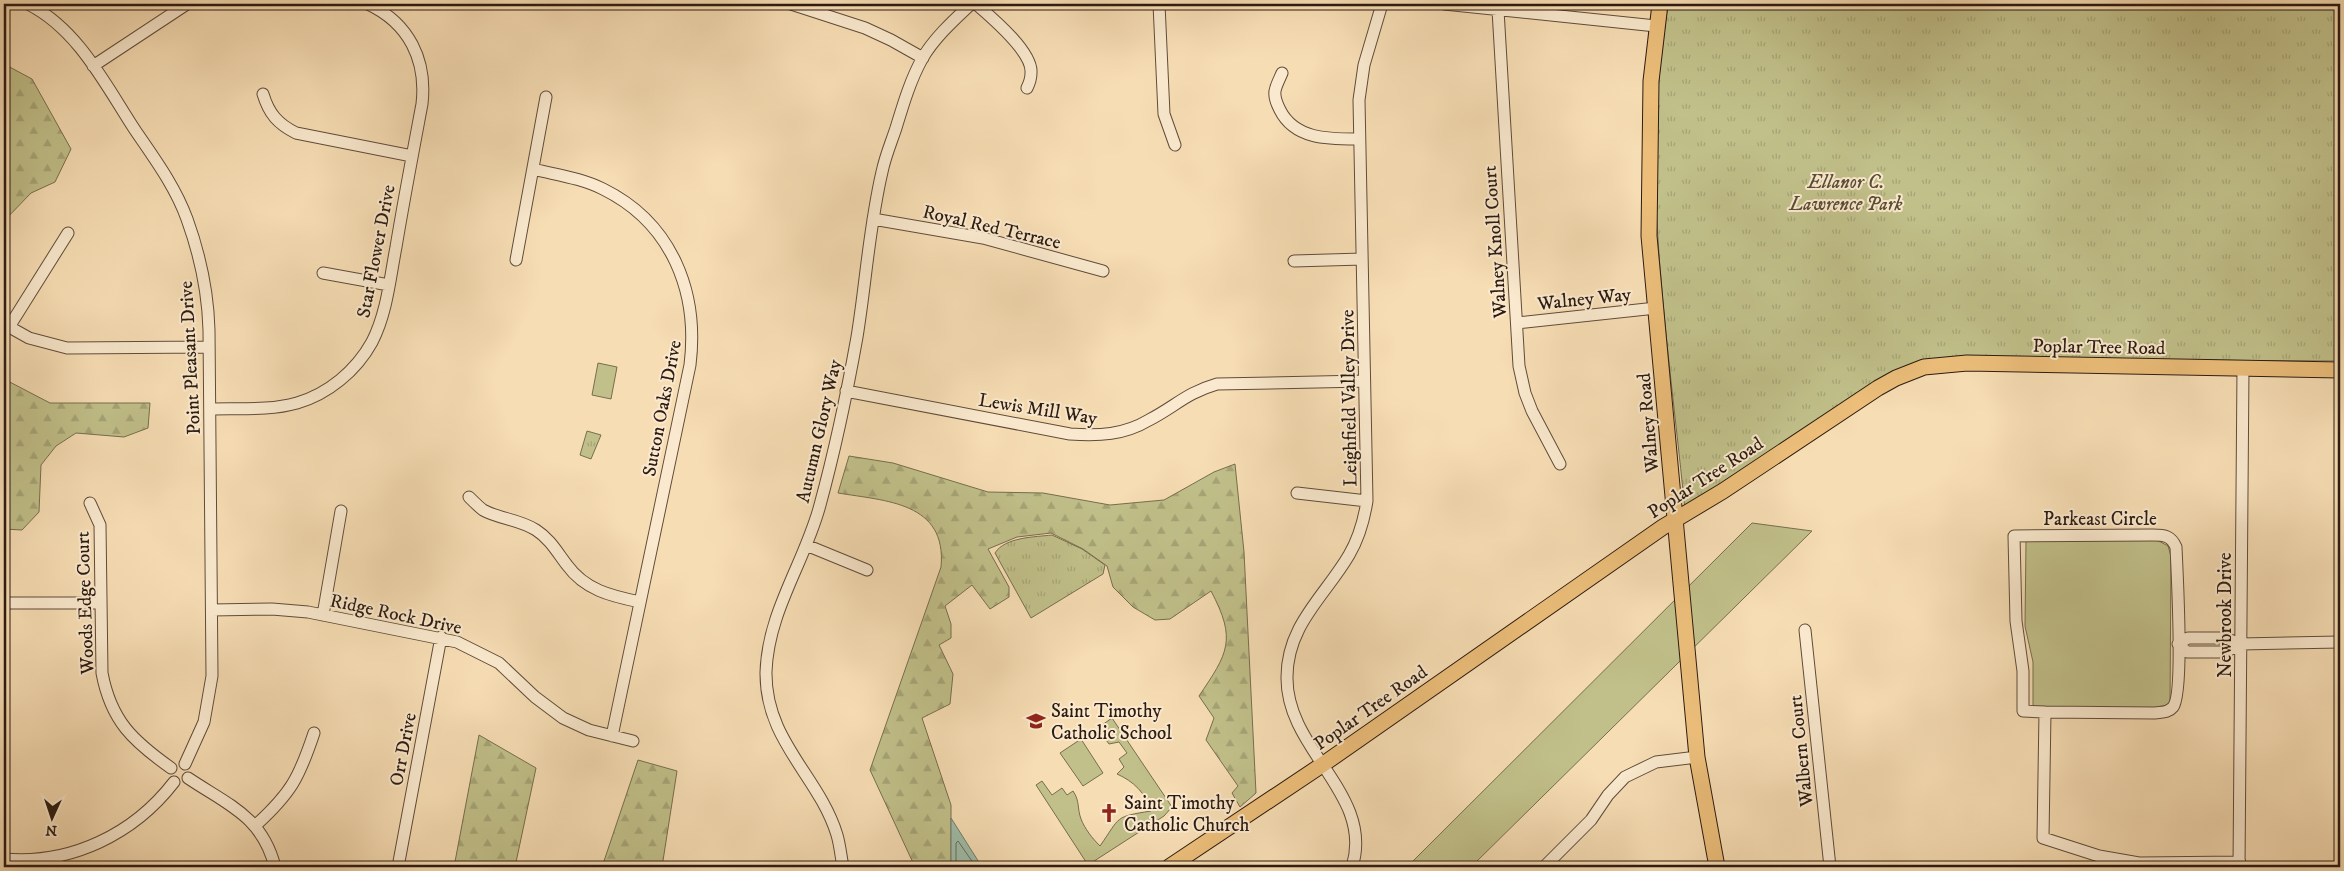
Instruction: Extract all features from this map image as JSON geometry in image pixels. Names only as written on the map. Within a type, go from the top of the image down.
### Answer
[{"type":"main road","name":"Walney Road","points":[[1660,4],[1651,81],[1650,236],[1697,757],[1717,867]]},
{"type":"main road","name":"Poplar Tree Road","points":[[1169,867],[1322,765],[1676,519],[1723,491],[1896,378],[1924,367],[1967,363],[2340,370]]},
{"type":"street","name":"Point Pleasant Drive","points":[[28,4],[59,25],[72,38],[94,66],[166,176],[186,217],[197,248],[205,282],[208,314],[210,408],[212,676],[208,703],[198,739],[185,764]]},
{"type":"street","name":"Star Flower Drive","points":[[210,408],[284,406],[310,398],[333,385],[353,368],[372,343],[381,319],[389,285],[423,91],[420,62],[412,42],[399,25],[383,12],[368,4]]},
{"type":"street","points":[[791,4],[865,28],[892,40],[923,58]]},
{"type":"street","name":"Autumn Glory Way","points":[[843,867],[837,835],[824,808],[789,752],[775,723],[768,695],[766,670],[773,626],[786,588],[806,545],[820,507],[856,337],[882,171],[906,93],[923,58],[948,27],[971,4]]},
{"type":"street","points":[[976,4],[1007,31],[1026,58],[1032,72],[1027,88]]},
{"type":"street","points":[[1159,4],[1164,114],[1175,145]]},
{"type":"street","name":"Leighfield Valley Drive","points":[[1352,867],[1356,839],[1352,815],[1346,802],[1302,735],[1293,716],[1287,690],[1289,656],[1300,623],[1336,574],[1355,544],[1367,501],[1358,139],[1359,100],[1364,65],[1382,4]]},
{"type":"street","points":[[1444,4],[1656,26]]},
{"type":"street","points":[[94,66],[180,6]]},
{"type":"street","name":"Walney Knoll Court","points":[[1498,10],[1519,366],[1525,393],[1560,464]]},
{"type":"street","points":[[1282,73],[1275,90],[1276,99],[1281,113],[1294,127],[1319,138],[1358,139]]},
{"type":"street","points":[[264,94],[271,114],[285,127],[296,133],[412,156]]},
{"type":"street","points":[[516,260],[546,97]]},
{"type":"street","name":"Sutton Oaks Drive","points":[[533,170],[591,184],[630,206],[664,241],[681,274],[690,300],[693,328],[690,365],[612,736]]},
{"type":"street","name":"Royal Red Terrace","points":[[873,219],[983,238],[1102,270]]},
{"type":"street","points":[[68,233],[6,325],[38,341],[67,348],[208,347]]},
{"type":"street","points":[[1294,261],[1362,259]]},
{"type":"street","points":[[322,273],[389,285]]},
{"type":"street","name":"Walney Way","points":[[1516,322],[1656,308]]},
{"type":"street","name":"Newbrook Drive","points":[[2241,866],[2243,368]]},
{"type":"street","name":"Lewis Mill Way","points":[[846,391],[1070,434],[1101,436],[1127,430],[1149,420],[1196,391],[1217,384],[1364,381]]},
{"type":"street","points":[[1297,493],[1367,501]]},
{"type":"street","points":[[469,497],[483,509],[518,521],[539,532],[553,546],[573,572],[589,586],[607,594],[640,602]]},
{"type":"street","name":"Woods Edge Court","points":[[90,503],[97,514],[100,525],[102,673],[111,707],[122,726],[135,741],[171,768]]},
{"type":"street","points":[[323,615],[342,511]]},
{"type":"street","name":"Parkeast Circle","points":[[2165,535],[2173,539],[2176,547],[2178,644],[2177,698],[2174,707],[2168,712],[2088,714],[2045,712],[2023,711],[2023,672],[2016,621],[2014,536],[2165,535]]},
{"type":"street","points":[[806,545],[866,570]]},
{"type":"street","points":[[4,603],[101,603]]},
{"type":"street","name":"Ridge Rock Drive","points":[[212,610],[272,609],[323,615],[441,637],[475,649],[499,663],[535,697],[563,718],[589,730],[633,741]]},
{"type":"street","name":"Walbern Court","points":[[1805,630],[1830,867]]},
{"type":"street","name":"Orr Drive","points":[[398,867],[441,637]]},
{"type":"street","points":[[2178,644],[2187,652],[2225,652],[2241,644],[2340,642]]},
{"type":"street","points":[[2045,712],[2043,838],[2099,856],[2139,863],[2241,866]]},
{"type":"street","points":[[256,825],[279,804],[294,785],[314,733]]},
{"type":"street","points":[[1544,867],[1590,820],[1608,795],[1625,777],[1656,762],[1697,757]]},
{"type":"street","points":[[179,763],[185,764],[190,772],[188,778],[180,783],[174,782],[170,777],[171,768],[179,763]]},
{"type":"street","points":[[188,778],[256,825],[267,845],[275,867]]},
{"type":"street","points":[[4,859],[48,858],[95,845],[123,830],[149,810],[174,782]]},
{"type":"green space","name":"Ellanor C. Lawrence Park","points":[[1668,4],[2340,4],[2340,361],[1974,359],[1908,370],[1685,510],[1659,260],[1655,177],[1658,90]]},
{"type":"green space","points":[[4,64],[32,79],[71,149],[55,182],[31,193],[4,221]]},
{"type":"green space","points":[[598,363],[617,367],[611,399],[592,395]]},
{"type":"green space","points":[[4,379],[50,403],[150,403],[148,428],[124,437],[76,433],[56,446],[41,465],[39,512],[22,530],[4,529]]},
{"type":"green space","points":[[587,431],[601,435],[591,459],[580,455]]},
{"type":"green space","points":[[849,456],[893,463],[988,492],[1043,493],[1110,505],[1164,500],[1214,472],[1235,464],[1244,552],[1256,793],[1240,807],[1232,793],[1238,786],[1206,740],[1214,718],[1199,696],[1217,668],[1226,646],[1224,622],[1211,591],[1170,619],[1155,620],[1133,607],[1113,587],[1107,566],[1083,549],[1051,533],[1017,537],[988,549],[1009,587],[1009,597],[990,609],[972,585],[945,606],[951,624],[951,638],[939,645],[953,674],[950,704],[922,718],[951,805],[951,867],[915,867],[870,770],[941,567],[940,545],[934,529],[924,517],[910,509],[875,499],[838,493]]},
{"type":"green space","points":[[1752,523],[1812,531],[1471,867],[1407,867]]},
{"type":"green space","points":[[1052,535],[1082,549],[1105,565],[1103,574],[1031,618],[995,553],[1013,541],[1029,537]]},
{"type":"green space","points":[[2157,540],[2168,546],[2171,556],[2170,703],[2162,708],[2033,709],[2033,662],[2025,626],[2026,541]]},
{"type":"green space","points":[[1112,718],[1172,807],[1164,816],[1088,865],[1036,785],[1042,781],[1052,795],[1062,788],[1067,795],[1073,791],[1077,798],[1083,823],[1100,846],[1116,823],[1124,817],[1151,811],[1146,799],[1138,788],[1117,774],[1124,767],[1119,759],[1127,753],[1119,742],[1109,744],[1103,736],[1106,732],[1102,725]]},
{"type":"green space","points":[[479,735],[536,768],[515,867],[454,867]]},
{"type":"green space","points":[[1081,739],[1103,773],[1083,786],[1060,753]]},
{"type":"green space","points":[[638,760],[677,771],[662,867],[602,867]]},
{"type":"water","points":[[951,818],[982,867],[951,867]]},
{"type":"place","name":"Saint Timothy Catholic School","points":[[1036,721]]},
{"type":"place","name":"Saint Timothy Catholic Church","points":[[1109,813]]}]
